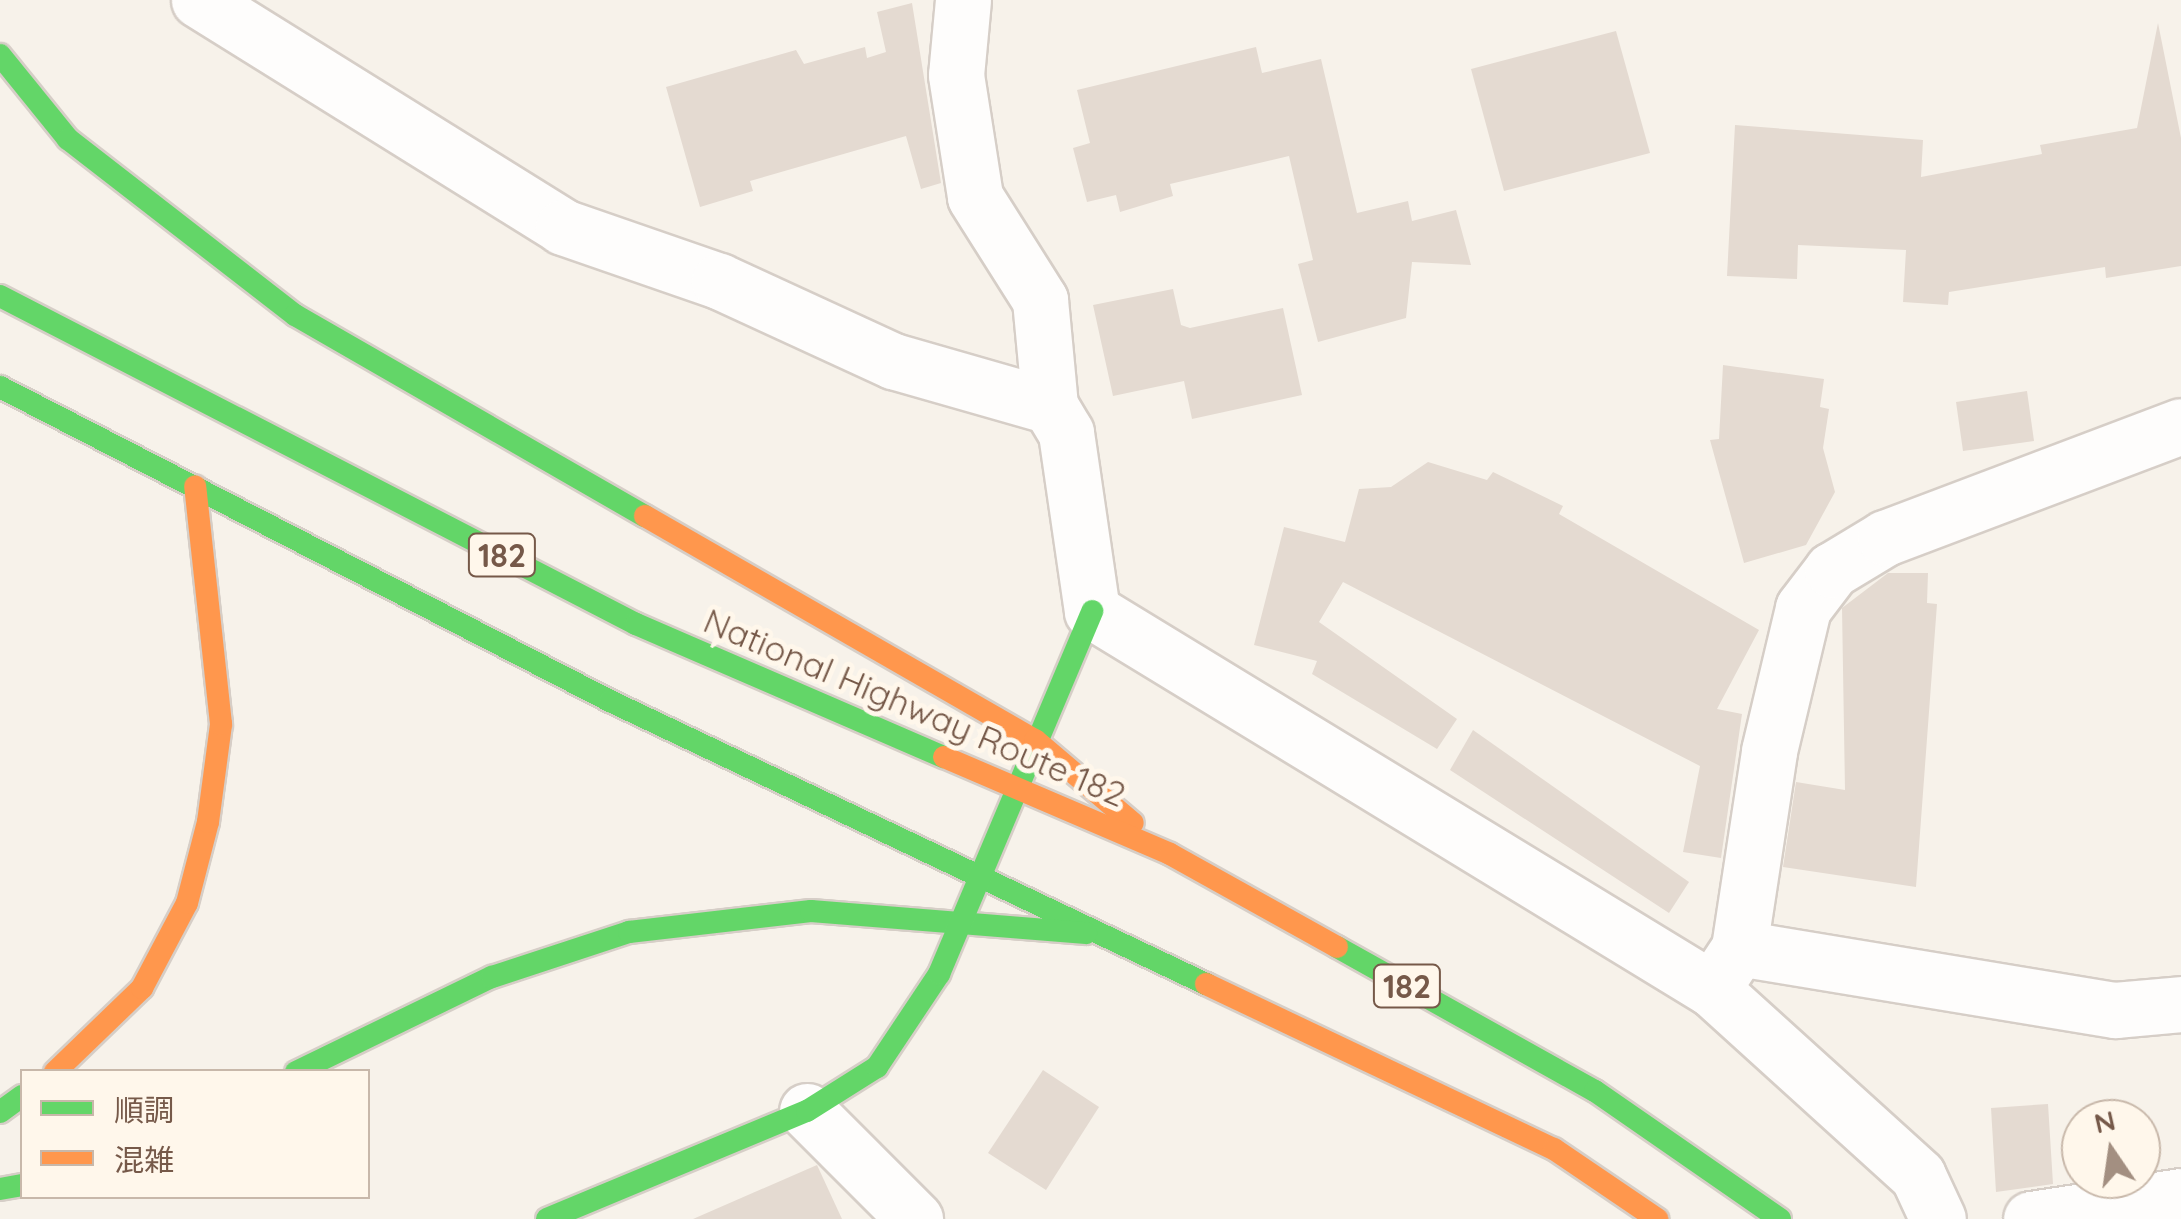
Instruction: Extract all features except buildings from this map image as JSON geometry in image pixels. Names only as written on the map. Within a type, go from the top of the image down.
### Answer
[{"type":"main road","points":[[0,55],[68,138],[295,315],[1035,740],[1170,854]]},
{"type":"main road","name":"National Highway Route 182","points":[[0,296],[636,624],[1014,792],[1170,854],[1595,1091],[1780,1219]]},
{"type":"main road","name":"182","points":[[0,387],[610,700],[981,870],[1554,1148],[1656,1219]]},
{"type":"main road","points":[[59,1069],[142,988],[187,903],[208,822],[220,724],[194,486]]},
{"type":"main road","points":[[546,1219],[807,1111],[878,1067],[913,1026],[1092,611]]},
{"type":"main road","points":[[302,1069],[492,977],[630,932],[811,911],[958,926],[1109,934]]},
{"type":"street","points":[[198,0],[563,227],[719,281],[893,361],[1050,406]]},
{"type":"street","points":[[964,0],[956,75],[975,197],[1040,300],[1050,406],[1066,433],[1092,611],[1726,968],[1918,1176],[1938,1219]]},
{"type":"street","points":[[1726,968],[1769,751],[1803,608],[1832,570],[1885,538],[2181,426]]},
{"type":"street","points":[[1726,968],[2115,1010],[2181,1004]]},
{"type":"street","points":[[807,1111],[915,1219]]},
{"type":"street","points":[[2031,1219],[2181,1196]]},
{"type":"traffic: fast","points":[[0,55],[68,139],[295,315],[645,516]]},
{"type":"traffic: fast","points":[[0,296],[636,624],[944,757]]},
{"type":"traffic: fast","points":[[0,387],[610,701],[1206,984]]},
{"type":"traffic: fast","points":[[547,1219],[807,1111],[877,1067],[939,974],[1092,611]]},
{"type":"traffic: fast","points":[[302,1069],[492,977],[629,932],[811,911],[1086,933]]},
{"type":"traffic: fast","points":[[1337,947],[1595,1091],[1780,1219]]},
{"type":"traffic: fast","points":[[0,1112],[20,1097]]},
{"type":"traffic: fast","points":[[0,1189],[20,1185]]},
{"type":"traffic: slow","points":[[58,1069],[142,988],[187,903],[208,822],[221,724],[195,486]]},
{"type":"traffic: slow","points":[[645,516],[1035,740],[1133,823]]},
{"type":"traffic: slow","points":[[944,757],[1170,854],[1337,947]]},
{"type":"traffic: slow","points":[[1206,984],[1554,1149],[1657,1219]]}]
